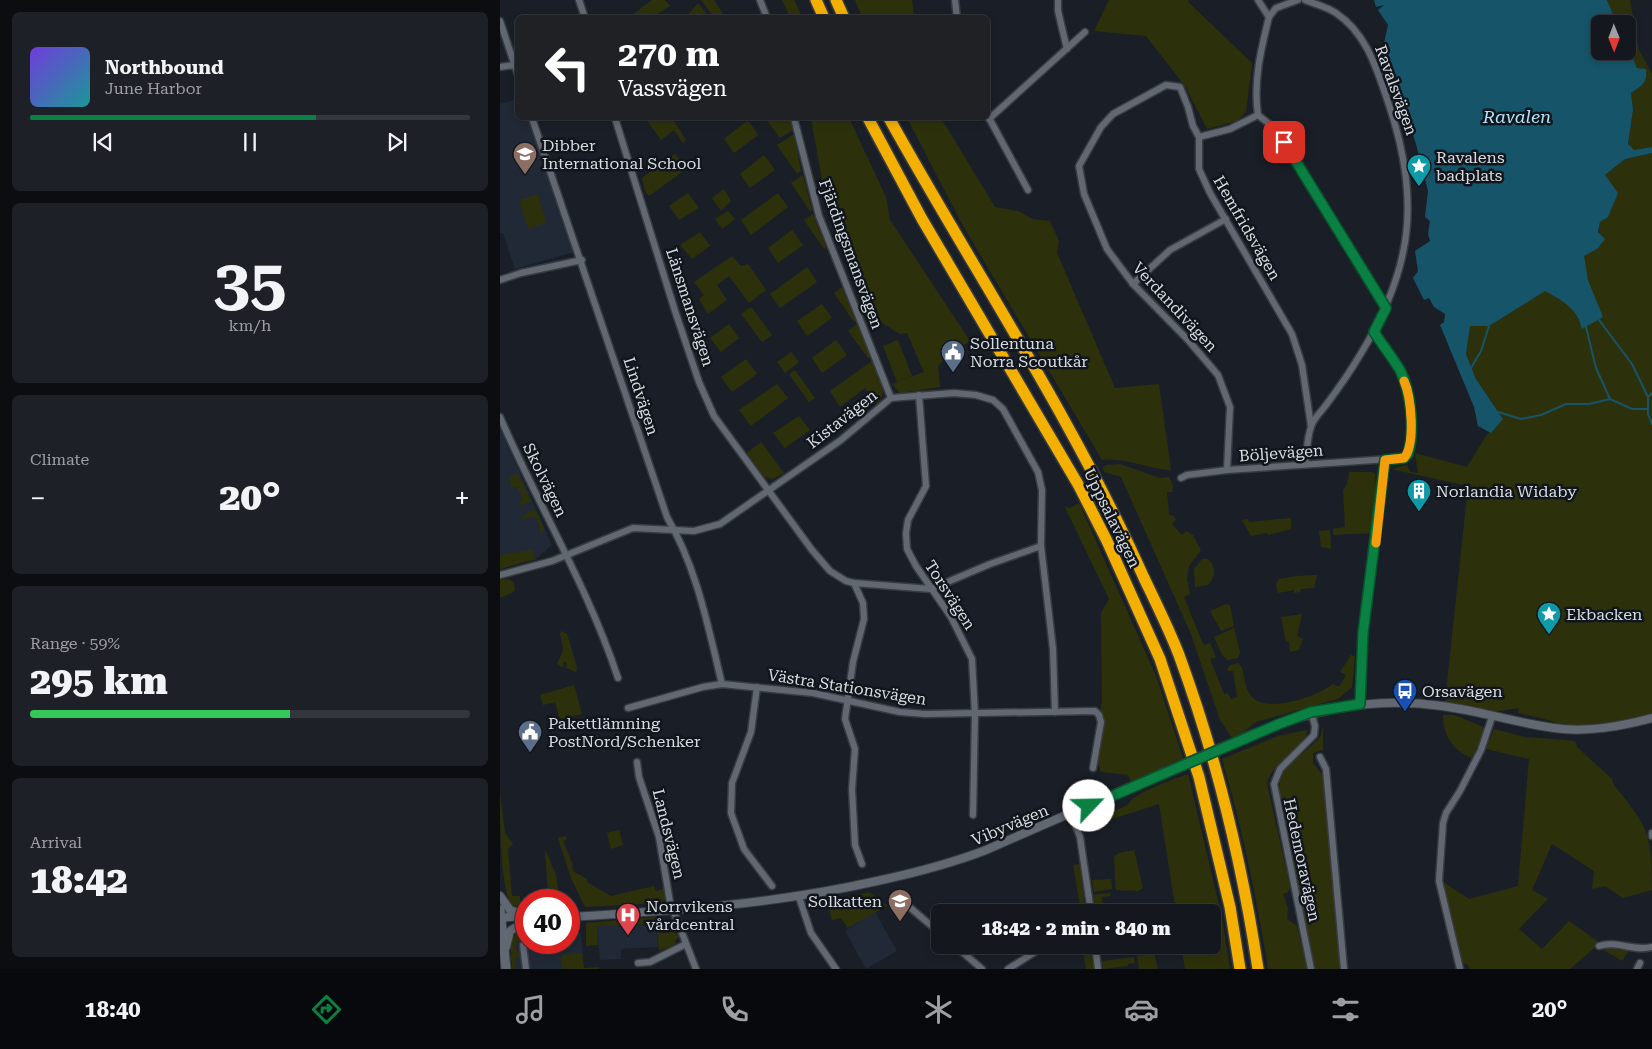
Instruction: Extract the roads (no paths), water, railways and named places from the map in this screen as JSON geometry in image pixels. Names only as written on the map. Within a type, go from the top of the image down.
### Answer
[{"type":"highway","points":[[816,0],[823,15]]},
{"type":"highway","points":[[836,0],[843,15]]},
{"type":"highway","name":"Uppsalavägen","points":[[869,120],[922,219],[1079,486],[1107,541],[1160,659],[1199,777],[1230,907],[1240,969]]},
{"type":"highway","name":"Uppsalavägen","points":[[891,120],[948,222],[1048,389],[1126,536],[1178,653],[1216,770],[1248,904],[1258,969]]},
{"type":"main road","points":[[500,910],[506,969]]},
{"type":"street","points":[[579,0],[584,15]]},
{"type":"street","points":[[760,0],[766,15]]},
{"type":"street","points":[[955,0],[957,15]]},
{"type":"street","points":[[1058,0],[1058,11],[1067,49]]},
{"type":"street","points":[[1258,0],[1269,17]]},
{"type":"street","points":[[1298,0],[1276,8],[1269,17],[1259,58],[1256,100],[1258,115],[1273,127],[1284,142],[1386,308]]},
{"type":"street","name":"Ravalsvägen","points":[[1305,0],[1335,13],[1357,31],[1378,72],[1392,112],[1402,148],[1409,186],[1408,229],[1395,289],[1360,356],[1311,426],[1305,464]]},
{"type":"street","points":[[500,21],[514,65],[500,67]]},
{"type":"street","points":[[990,115],[1085,32]]},
{"type":"street","name":"Hemfridsvägen","points":[[1079,166],[1101,127],[1113,114],[1166,85],[1180,87],[1188,106],[1193,126],[1199,137],[1199,169],[1210,193],[1292,334],[1302,365],[1311,426]]},
{"type":"street","points":[[1199,137],[1230,129],[1258,115]]},
{"type":"street","name":"Lindvägen","points":[[533,120],[582,260],[667,517],[675,530],[700,591],[722,684]]},
{"type":"street","name":"Länsmansvägen","points":[[616,120],[675,311],[706,399],[722,429],[830,571],[846,581],[854,583]]},
{"type":"street","name":"Fjärdingsmansvägen","points":[[794,120],[817,210],[891,398]]},
{"type":"street","points":[[990,120],[1028,190]]},
{"type":"street","name":"Verdandivägen","points":[[1079,166],[1084,194],[1100,236],[1114,260],[1133,284],[1175,326],[1218,375],[1230,407],[1227,470]]},
{"type":"street","points":[[1133,284],[1170,250],[1226,219]]},
{"type":"street","points":[[500,280],[521,273],[582,260]]},
{"type":"street","name":"Böljevägen","points":[[1181,478],[1187,475],[1227,470],[1404,458],[1408,454],[1411,418],[1406,385],[1400,370],[1374,332]]},
{"type":"street","name":"Kistavägen","points":[[500,575],[537,566],[633,528],[694,530],[720,524],[841,440],[891,398],[919,395],[976,395],[993,400],[1004,409],[1038,472],[1042,490],[1041,546],[1053,649],[1055,712]]},
{"type":"street","name":"Torsvägen","points":[[919,395],[926,486],[908,520],[906,533],[911,558],[951,617],[972,659],[975,714],[973,815]]},
{"type":"street","name":"Skolvägen","points":[[500,417],[526,478],[567,555]]},
{"type":"street","points":[[1360,704],[1362,642],[1385,460]]},
{"type":"street","points":[[862,864],[855,845],[852,789],[855,749],[845,720],[846,700],[853,662],[864,619],[863,603],[854,583],[932,589],[990,564],[1041,546]]},
{"type":"street","points":[[567,555],[604,637],[618,678]]},
{"type":"street","name":"Västra Stationsvägen","points":[[628,708],[703,686],[722,684],[846,700],[900,712],[925,714],[1095,711],[1100,715],[1101,722],[1094,768]]},
{"type":"street","points":[[757,688],[751,732],[732,783],[730,807],[732,821],[744,849],[772,886]]},
{"type":"street","name":"Vibyvägen","points":[[580,916],[673,911],[799,897],[920,872],[960,861],[1229,744],[1311,712],[1360,704],[1442,706],[1556,729],[1581,730],[1621,725],[1652,718]]},
{"type":"street","name":"Hedemoravägen","points":[[1311,712],[1315,726],[1314,735],[1280,769],[1274,784],[1311,969]]},
{"type":"street","points":[[1460,969],[1439,881],[1443,823],[1446,813],[1482,750],[1492,717]]},
{"type":"street","points":[[1320,757],[1326,769],[1344,969]]},
{"type":"street","name":"Landsvägen","points":[[637,762],[640,778],[659,837],[673,911],[696,969]]},
{"type":"street","points":[[1071,814],[1080,837],[1089,904]]},
{"type":"street","points":[[500,896],[510,910],[515,912]]},
{"type":"street","points":[[799,897],[811,933],[836,969]]},
{"type":"street","points":[[894,897],[907,905],[931,925]]},
{"type":"street","points":[[500,922],[515,919]]},
{"type":"street","points":[[500,922],[515,923]]},
{"type":"street","points":[[505,956],[509,933],[515,929]]},
{"type":"street","points":[[1599,946],[1609,943],[1637,949],[1652,947]]},
{"type":"street","points":[[638,964],[650,962],[686,944]]},
{"type":"street","points":[[525,954],[526,969]]},
{"type":"street","points":[[964,954],[982,969]]},
{"type":"street","points":[[1008,969],[1032,954]]},
{"type":"street","points":[[1096,954],[1098,969]]},
{"type":"water","name":"Ravalen","points":[[1374,0],[1607,0],[1613,15],[1591,15],[1591,60],[1634,60],[1637,68],[1646,69],[1645,81],[1638,89],[1631,93],[1633,110],[1628,144],[1634,150],[1652,147],[1652,153],[1625,159],[1605,175],[1618,193],[1608,217],[1600,222],[1598,232],[1605,239],[1597,249],[1584,256],[1588,280],[1603,317],[1582,329],[1573,311],[1563,302],[1545,291],[1489,326],[1470,326],[1466,354],[1476,379],[1503,419],[1491,433],[1478,426],[1474,407],[1440,325],[1444,322],[1445,314],[1434,307],[1429,298],[1424,300],[1413,278],[1418,271],[1415,251],[1430,241],[1428,234],[1430,221],[1425,217],[1428,191],[1416,144],[1396,86],[1385,76],[1384,43],[1388,25],[1378,10],[1384,5],[1376,7]]},
{"type":"waterway","name":"Ravalen","points":[[1599,320],[1632,364],[1648,397]]},
{"type":"waterway","name":"Ravalen","points":[[1471,368],[1481,351],[1489,326]]},
{"type":"waterway","name":"Ravalen","points":[[1586,327],[1596,368],[1610,399]]},
{"type":"waterway","name":"Ravalen","points":[[1652,393],[1648,397],[1648,414],[1652,424]]},
{"type":"waterway","name":"Ravalen","points":[[1498,412],[1521,419],[1541,415],[1566,404],[1589,404],[1610,399],[1632,409],[1648,409]]},
{"type":"place","name":"Dibber International School","points":[[525,175]]},
{"type":"place","name":"Ravalens badplats","points":[[1419,187]]},
{"type":"place","name":"Sollentuna Norra Scoutkår","points":[[953,373]]},
{"type":"place","name":"Norlandia Widaby","points":[[1419,512]]},
{"type":"place","name":"Ekbacken","points":[[1549,635]]},
{"type":"place","name":"Orsavägen","points":[[1405,712]]},
{"type":"place","name":"Pakettlämning PostNord/Schenker","points":[[530,753]]},
{"type":"place","name":"Solkatten","points":[[900,922]]},
{"type":"place","name":"Norrvikens vårdcentral","points":[[628,936]]}]
